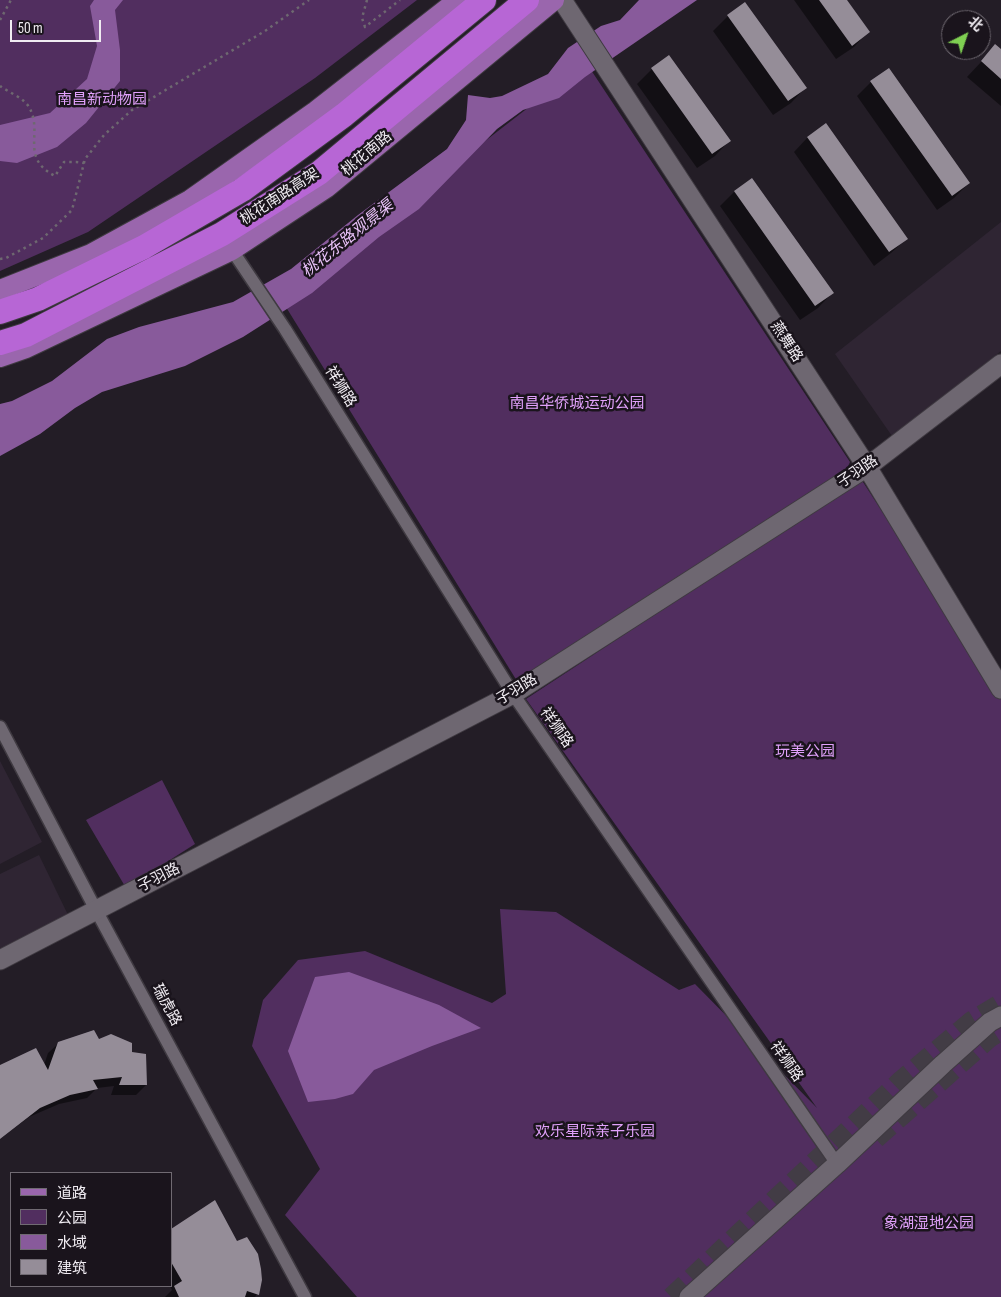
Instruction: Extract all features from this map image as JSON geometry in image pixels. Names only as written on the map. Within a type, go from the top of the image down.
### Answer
[{"type":"highway","name":"桃花南路高架","points":[[0,312],[38,299],[144,247],[242,190],[344,115],[484,0]]},
{"type":"highway","name":"桃花南路高架","points":[[0,343],[26,335],[222,234],[319,173],[526,0]]},
{"type":"main road","points":[[0,290],[91,254],[190,200],[316,111],[458,0]]},
{"type":"main road","name":"桃花南路","points":[[0,357],[26,348],[232,250],[326,188],[554,0]]},
{"type":"street","name":"燕舞路","points":[[562,0],[868,467],[1001,689]]},
{"type":"street","name":"祥狮路","points":[[232,250],[285,329],[513,694],[837,1164]]},
{"type":"street","name":"子羽路","points":[[0,960],[513,694],[868,467],[1001,364]]},
{"type":"street","name":"瑞虎路","points":[[0,727],[96,910],[305,1297]]},
{"type":"street","points":[[690,1297],[837,1164],[943,1064],[990,1022],[1001,1016]]},
{"type":"path","points":[[0,20],[11,0]]},
{"type":"path","points":[[0,259],[6,258],[43,238],[72,210],[85,159],[104,135],[132,110],[265,31],[309,0]]},
{"type":"path","points":[[367,0],[362,18],[365,27],[400,0]]},
{"type":"path","points":[[0,86],[28,104],[32,115],[35,158],[44,170],[55,176],[64,162],[84,163]]},
{"type":"shaded area","points":[[1001,222],[1001,351],[892,436],[835,354]]},
{"type":"shaded area","points":[[0,761],[42,842],[0,864]]},
{"type":"shaded area","points":[[39,855],[69,917],[0,950],[0,874]]},
{"type":"green space","name":"南昌新动物园","points":[[0,0],[417,0],[315,78],[88,232],[0,271]]},
{"type":"green space","name":"南昌华侨城运动公园","points":[[589,67],[850,462],[843,477],[517,681],[281,299],[551,90]]},
{"type":"green space","points":[[861,479],[1001,694],[1001,1297],[357,1297],[285,1215],[320,1169],[252,1046],[263,1000],[298,960],[365,951],[492,1003],[506,994],[500,909],[556,912],[679,990],[695,984],[817,1108],[526,699]]},
{"type":"green space","points":[[162,780],[195,844],[126,888],[86,820]]},
{"type":"water","points":[[94,0],[123,0],[115,10],[120,50],[120,81],[86,123],[57,147],[17,163],[0,161],[0,125],[50,113],[87,79],[97,46],[90,6]]},
{"type":"water","name":"桃花东路观景渠","points":[[639,0],[697,0],[585,77],[559,98],[523,110],[497,129],[419,209],[379,237],[312,293],[243,337],[185,366],[102,392],[75,408],[40,434],[0,456],[0,404],[12,401],[52,381],[107,339],[139,327],[233,302],[291,269],[358,215],[447,149],[466,120],[468,95],[490,98],[502,96],[548,74],[568,48],[601,26],[620,20]]},
{"type":"water","points":[[349,972],[439,1005],[481,1028],[374,1070],[353,1094],[335,1099],[308,1102],[288,1051],[315,977]]},
{"type":"building","points":[[819,0],[847,0],[870,32],[852,46]]},
{"type":"building","points":[[745,2],[807,88],[788,101],[727,15]]},
{"type":"building","points":[[995,44],[1001,49],[1001,79],[981,61],[991,60],[991,49]]},
{"type":"building","points":[[669,55],[731,141],[712,154],[651,68]]},
{"type":"building","points":[[889,68],[970,183],[952,196],[870,81]]},
{"type":"building","points":[[826,123],[908,239],[889,252],[807,137]]},
{"type":"building","points":[[752,178],[834,293],[815,306],[734,191]]},
{"type":"building","points":[[94,1030],[99,1039],[111,1034],[132,1043],[132,1052],[146,1054],[147,1085],[119,1085],[122,1077],[93,1080],[98,1089],[70,1095],[40,1108],[0,1139],[0,1065],[36,1048],[48,1070],[58,1042]]},
{"type":"building","points":[[215,1200],[237,1241],[247,1237],[258,1254],[262,1280],[259,1295],[247,1291],[245,1297],[179,1297],[174,1286],[182,1281],[172,1264],[172,1228]]},
{"type":"tunnel","points":[[671,1297],[901,1080],[971,1021],[1001,1003]]},
{"type":"tunnel","points":[[876,1139],[990,1038],[1001,1031]]},
{"type":"park label","name":"玩美公园","points":[[805,752]]},
{"type":"park label","name":"欢乐星际亲子乐园","points":[[595,1132]]},
{"type":"park label","name":"象湖湿地公园","points":[[929,1224]]}]
